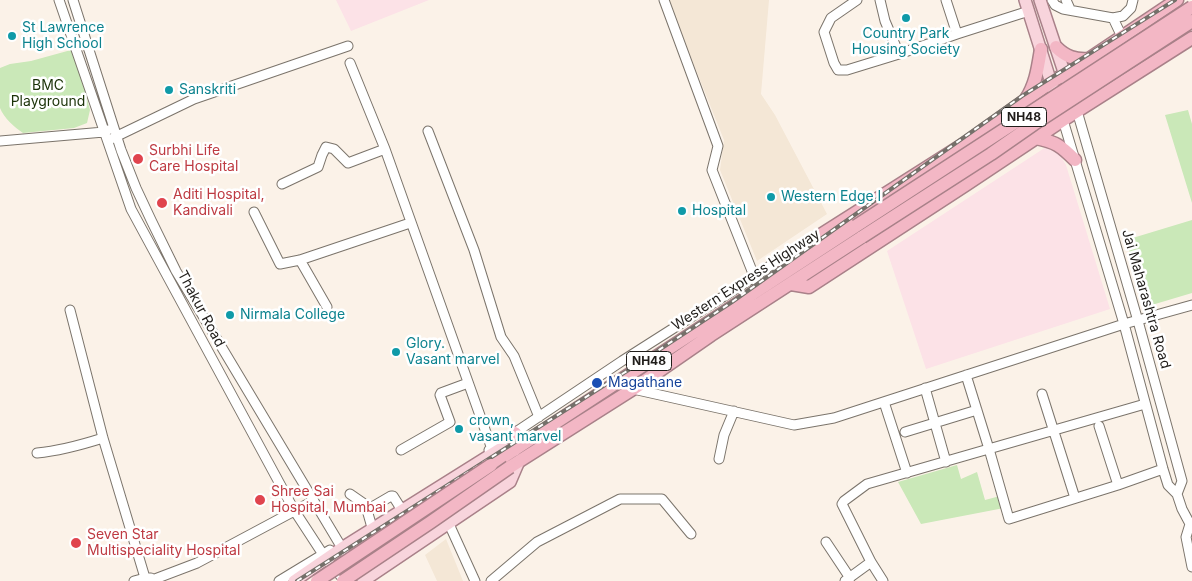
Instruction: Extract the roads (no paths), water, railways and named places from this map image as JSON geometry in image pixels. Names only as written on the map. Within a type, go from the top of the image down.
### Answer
[{"type":"highway","points":[[783,273],[789,255],[959,146],[1051,82],[1065,75],[1177,0]]},
{"type":"highway","name":"Western Express Highway","points":[[317,581],[492,455],[516,455],[633,389],[711,335],[791,284],[859,231],[1192,7]]},
{"type":"highway","points":[[791,284],[809,287],[1063,120],[1187,42],[1164,9]]},
{"type":"highway","name":"Western Express Highway","points":[[344,581],[431,522],[516,455],[757,283],[783,273],[991,154],[1192,21]]},
{"type":"highway","points":[[1056,47],[1062,54],[1070,58],[1090,58]]},
{"type":"highway","points":[[1021,104],[1032,89],[1038,71],[1041,49]]},
{"type":"highway","points":[[1036,138],[1050,140],[1060,146],[1075,160]]},
{"type":"highway","points":[[515,433],[516,455]]},
{"type":"main road","points":[[1040,0],[1078,111]]},
{"type":"main road","points":[[1027,5],[1063,120]]},
{"type":"main road","points":[[294,581],[340,546],[492,455]]},
{"type":"main road","points":[[364,581],[510,482],[516,455]]},
{"type":"street","name":"Thakur Road","points":[[59,0],[131,209],[294,510],[325,557],[344,581]]},
{"type":"street","name":"Thakur Road","points":[[73,0],[115,132],[136,188],[151,220],[176,271],[340,546]]},
{"type":"street","points":[[664,0],[718,146],[712,170],[757,283]]},
{"type":"street","points":[[857,0],[831,18],[824,32],[838,70],[847,70],[899,54],[957,34],[1027,5]]},
{"type":"street","points":[[880,0],[885,22],[899,54]]},
{"type":"street","points":[[946,0],[957,34]]},
{"type":"street","points":[[1052,0],[1055,5],[1061,8],[1113,18],[1123,16],[1131,8],[1133,0]]},
{"type":"street","points":[[1066,0],[1070,9]]},
{"type":"street","points":[[1113,18],[1122,37]]},
{"type":"street","points":[[70,32],[82,29]]},
{"type":"street","points":[[0,141],[115,132],[194,99],[348,46]]},
{"type":"street","points":[[350,62],[385,149],[492,455]]},
{"type":"street","points":[[364,581],[340,546],[371,524],[492,455],[515,433],[622,361],[757,283],[832,223],[1010,107],[1021,104]]},
{"type":"street","name":"Jai Maharashtra Road","points":[[1078,111],[1182,481],[1178,494],[1182,509],[1190,524],[1186,537],[1192,567]]},
{"type":"street","name":"Jai Maharashtra Road","points":[[1063,120],[1124,324],[1168,486],[1178,494]]},
{"type":"street","points":[[428,131],[474,250],[501,337],[514,356],[539,417]]},
{"type":"street","points":[[107,141],[115,132]]},
{"type":"street","points":[[282,184],[318,166],[326,148],[334,149],[348,163],[385,149]]},
{"type":"street","points":[[254,212],[280,264],[300,260],[410,223]]},
{"type":"street","points":[[300,260],[327,307]]},
{"type":"street","points":[[181,302],[190,295]]},
{"type":"street","points":[[633,389],[794,425],[834,418],[1124,324],[1192,305]]},
{"type":"street","points":[[70,310],[103,438],[150,580]]},
{"type":"street","points":[[966,375],[1009,519],[1163,469]]},
{"type":"street","points":[[401,450],[450,422],[440,395],[468,383]]},
{"type":"street","points":[[925,388],[946,462]]},
{"type":"street","points":[[1042,394],[1075,498]]},
{"type":"street","points":[[884,402],[907,472]]},
{"type":"street","points":[[883,581],[871,562],[842,504],[867,484],[1145,404]]},
{"type":"street","points":[[905,432],[977,410]]},
{"type":"street","points":[[719,459],[724,435],[734,411]]},
{"type":"street","points":[[1099,426],[1118,485]]},
{"type":"street","points":[[37,453],[79,446],[103,438]]},
{"type":"street","points":[[264,455],[279,445]]},
{"type":"street","points":[[350,494],[364,504],[371,524]]},
{"type":"street","points":[[367,510],[391,496],[393,496],[400,507]]},
{"type":"street","points":[[491,581],[538,542],[620,499],[662,499],[691,534]]},
{"type":"street","points":[[134,581],[150,580],[198,563],[313,500]]},
{"type":"street","points":[[449,524],[475,581]]},
{"type":"street","points":[[826,542],[847,579],[871,562]]},
{"type":"street","points":[[279,581],[325,557]]},
{"type":"railway","points":[[297,581],[732,302],[1022,96],[1175,0]]},
{"type":"place","name":"Country Park Housing Society","points":[[906,18]]},
{"type":"place","name":"St Lawrence High School","points":[[12,36]]},
{"type":"place","name":"Sanskriti","points":[[169,90]]},
{"type":"place","name":"Surbhi Life Care Hospital","points":[[138,159]]},
{"type":"place","name":"Western Edge I","points":[[771,197]]},
{"type":"place","name":"Aditi Hospital, Kandivali","points":[[162,203]]},
{"type":"place","name":"Hospital","points":[[682,211]]},
{"type":"place","name":"Nirmala College","points":[[230,315]]},
{"type":"place","name":"Glory. Vasant marvel","points":[[396,352]]},
{"type":"place","name":"Magathane","points":[[597,383]]},
{"type":"place","name":"crown, vasant marvel","points":[[459,429]]},
{"type":"place","name":"Shree Sai Hospital, Mumbai","points":[[260,500]]},
{"type":"place","name":"Seven Star Multispeciality Hospital","points":[[76,543]]},
{"type":"park label","name":"BMC Playground","points":[[48,94]]}]
